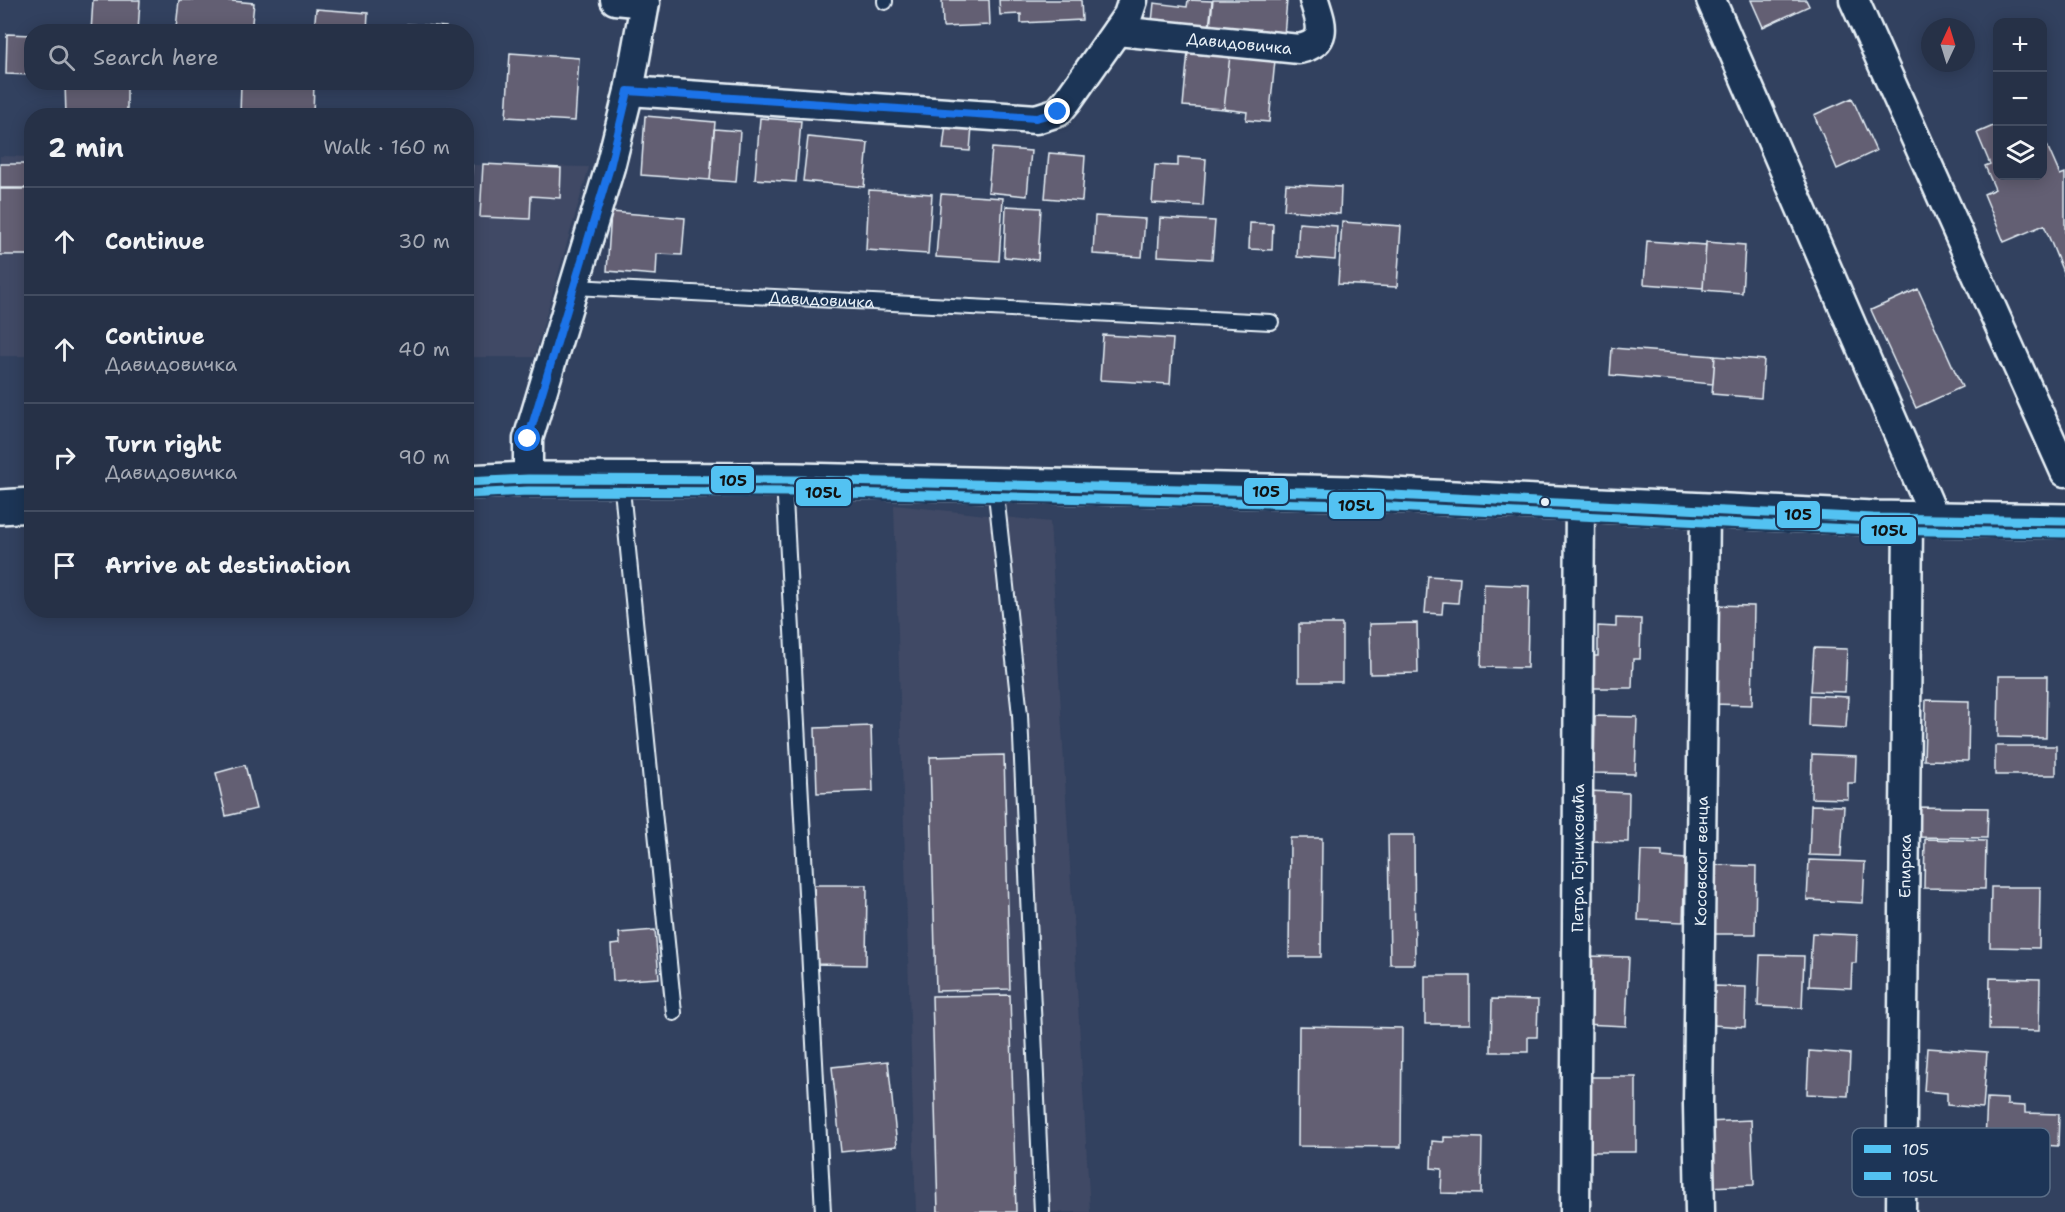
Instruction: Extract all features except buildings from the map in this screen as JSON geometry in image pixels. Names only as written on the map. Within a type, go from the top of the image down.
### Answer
[{"type":"street","points":[[528,479],[528,439],[610,167],[628,91],[645,2],[615,0]]},
{"type":"street","points":[[628,91],[1036,118],[1058,112],[1128,15],[1133,0]]},
{"type":"street","name":"Давидовичка","points":[[1117,31],[1299,49],[1315,43],[1321,34],[1322,25],[1314,0]]},
{"type":"street","points":[[1711,0],[1922,520]]},
{"type":"street","points":[[1854,0],[2065,472]]},
{"type":"street","points":[[474,482],[528,479],[784,480],[1350,493],[1922,520],[2065,521]]},
{"type":"street","name":"Петра Гојниковића","points":[[1575,1212],[1580,503]]},
{"type":"street","points":[[0,507],[24,506]]},
{"type":"street","name":"Косовског венца","points":[[1700,1212],[1698,1104],[1705,510]]},
{"type":"street","name":"Епирска","points":[[1904,1128],[1922,520]]},
{"type":"street","name":"Епирска","points":[[1901,1197],[1901,1212]]},
{"type":"lane","name":"Давидовичка","points":[[574,286],[1271,322]]},
{"type":"lane","points":[[621,479],[674,1013]]},
{"type":"lane","points":[[784,480],[824,1212]]},
{"type":"lane","points":[[995,485],[1020,715],[1042,1212]]},
{"type":"shaded area","points":[[0,156],[24,157],[24,356],[0,356]]},
{"type":"shaded area","points":[[474,165],[589,167],[534,357],[474,357]]},
{"type":"shaded area","points":[[894,505],[1050,522],[1090,1212],[916,1212]]},
{"type":"transit line","name":"105","points":[[474,482],[528,479],[797,480],[1350,493],[1873,518],[2065,521]]},
{"type":"transit line","name":"105L","points":[[474,494],[528,491],[797,492],[1350,505],[1872,530],[2065,533]]},
{"type":"route","points":[[528,439],[610,167],[628,91],[1036,118],[1058,112]]}]
